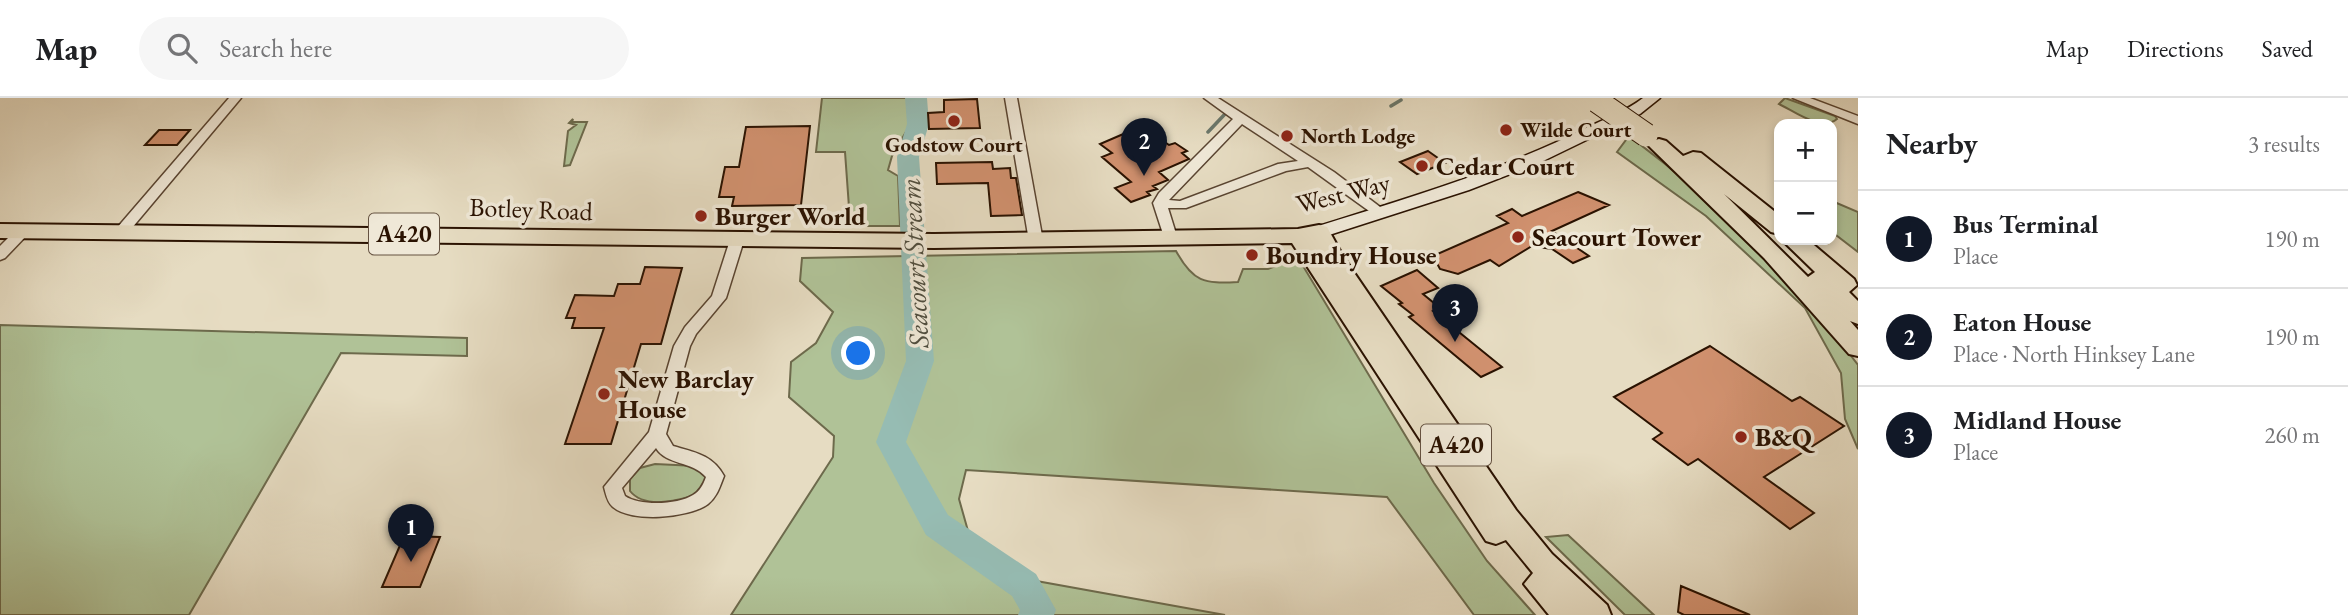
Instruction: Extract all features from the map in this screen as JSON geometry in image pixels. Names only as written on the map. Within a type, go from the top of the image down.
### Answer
[{"type":"highway","points":[[1600,99],[1774,216]]},
{"type":"highway","points":[[1653,136],[1746,214],[1858,315]]},
{"type":"highway","points":[[1653,136],[1780,260],[1858,347]]},
{"type":"highway","points":[[1712,173],[1774,223]]},
{"type":"highway","points":[[1800,245],[1858,297]]},
{"type":"highway","points":[[1815,245],[1858,278]]},
{"type":"main road","name":"West Way","points":[[1606,125],[1636,98]]},
{"type":"main road","name":"West Way","points":[[934,242],[1308,234],[1497,176],[1606,125],[1641,107],[1652,98]]},
{"type":"main road","name":"Botley Road","points":[[0,231],[934,242]]},
{"type":"main road","name":"A420","points":[[1308,234],[1475,505],[1526,569],[1569,615]]},
{"type":"main road","name":"A420","points":[[1308,234],[1342,271],[1506,518],[1558,580],[1596,615]]},
{"type":"street","points":[[121,232],[235,98]]},
{"type":"street","points":[[1012,98],[1036,241]]},
{"type":"street","points":[[1210,98],[1381,213]]},
{"type":"street","points":[[1799,98],[1858,120]]},
{"type":"street","points":[[1160,203],[1241,118]]},
{"type":"street","points":[[1160,203],[1181,205],[1283,167],[1309,163]]},
{"type":"street","points":[[1160,203],[1170,237]]},
{"type":"street","points":[[0,255],[23,231]]},
{"type":"street","points":[[657,435],[667,451],[699,459],[710,467],[715,476],[712,489],[702,500],[686,508],[632,509],[617,500],[613,487],[657,435],[682,346],[690,331],[719,298],[737,240]]},
{"type":"green space","points":[[822,98],[910,98],[914,118],[892,156],[888,170],[898,176],[900,226],[855,226],[850,221],[845,152],[816,152]]},
{"type":"green space","points":[[1785,98],[1837,119],[1808,119],[1779,104]]},
{"type":"green space","points":[[573,119],[572,122],[587,122],[570,165],[564,166],[568,131],[576,125],[569,123]]},
{"type":"green space","points":[[1629,136],[1692,187],[1752,242],[1807,302],[1858,365],[1858,449],[1845,419],[1841,373],[1805,308],[1706,216],[1617,152]]},
{"type":"green space","points":[[1837,203],[1858,212],[1858,252],[1837,236]]},
{"type":"green space","points":[[1176,251],[1194,275],[1216,282],[1238,282],[1243,269],[1268,269],[1284,263],[1282,251],[1297,256],[1434,483],[1487,561],[1535,615],[1474,615],[1387,497],[966,470],[959,499],[970,538],[1031,580],[1225,615],[731,615],[833,457],[834,436],[789,397],[791,362],[816,343],[833,312],[800,281],[802,258]]},
{"type":"green space","points":[[0,325],[467,338],[467,356],[341,353],[189,615],[0,615]]},
{"type":"green space","points":[[655,464],[696,466],[707,477],[701,493],[664,502],[637,497],[630,491],[630,479],[640,468]]},
{"type":"green space","points":[[1568,535],[1654,615],[1625,615],[1546,537]]},
{"type":"building","name":"Godstow Court","points":[[977,99],[980,128],[929,129],[928,113],[944,112],[944,100]]},
{"type":"building","points":[[810,126],[801,205],[732,206],[734,197],[719,197],[725,167],[739,167],[746,127]]},
{"type":"building","points":[[1142,126],[1169,145],[1175,143],[1187,151],[1182,153],[1189,159],[1159,172],[1168,180],[1153,186],[1157,189],[1147,192],[1150,195],[1131,202],[1115,188],[1131,182],[1102,157],[1112,153],[1100,144]]},
{"type":"building","points":[[159,130],[190,130],[177,145],[145,145]]},
{"type":"building","name":"Cedar Court","points":[[1428,151],[1445,163],[1417,174],[1400,162]]},
{"type":"building","points":[[992,162],[993,169],[1010,168],[1011,178],[1016,178],[1022,215],[991,216],[988,183],[937,184],[936,163]]},
{"type":"building","name":"Seacourt Tower","points":[[1578,192],[1609,205],[1552,231],[1589,256],[1573,263],[1552,249],[1532,246],[1499,266],[1490,260],[1458,274],[1440,269],[1433,256],[1508,223],[1497,216],[1512,209],[1522,216]]},
{"type":"building","name":"New Barclay House","points":[[645,267],[682,268],[661,344],[641,344],[611,444],[565,444],[604,328],[572,328],[575,318],[566,318],[575,295],[614,296],[618,284],[640,284]]},
{"type":"building","points":[[1417,270],[1438,288],[1423,294],[1440,308],[1433,311],[1502,367],[1481,377],[1409,317],[1413,315],[1381,286]]},
{"type":"building","name":"B&Q","points":[[1710,346],[1792,401],[1800,397],[1844,426],[1764,477],[1814,513],[1790,529],[1698,459],[1688,465],[1653,439],[1662,433],[1614,397]]},
{"type":"building","points":[[404,536],[440,537],[420,587],[382,587]]},
{"type":"building","points":[[1681,586],[1750,615],[1684,615],[1678,612]]},
{"type":"waterway","name":"Seacourt Stream","points":[[916,98],[918,124],[908,157],[920,361],[891,442],[937,525],[1024,585],[1039,610],[1035,615]]},
{"type":"waterway","points":[[1391,106],[1401,100]]},
{"type":"waterway","points":[[1208,132],[1225,114]]},
{"type":"place","name":"Godstow Court","points":[[954,121]]},
{"type":"place","name":"Wilde Court","points":[[1506,130]]},
{"type":"place","name":"North Lodge","points":[[1287,136]]},
{"type":"place","name":"Cedar Court","points":[[1422,166]]},
{"type":"place","name":"Eaton House","points":[[1144,176]]},
{"type":"place","name":"Burger World","points":[[701,216]]},
{"type":"place","name":"Seacourt Tower","points":[[1518,237]]},
{"type":"place","name":"Boundry House","points":[[1252,255]]},
{"type":"place","name":"Midland House","points":[[1455,342]]},
{"type":"place","name":"New Barclay House","points":[[604,394]]},
{"type":"place","name":"B&Q","points":[[1741,437]]},
{"type":"place","name":"Bus Terminal","points":[[411,562]]}]
